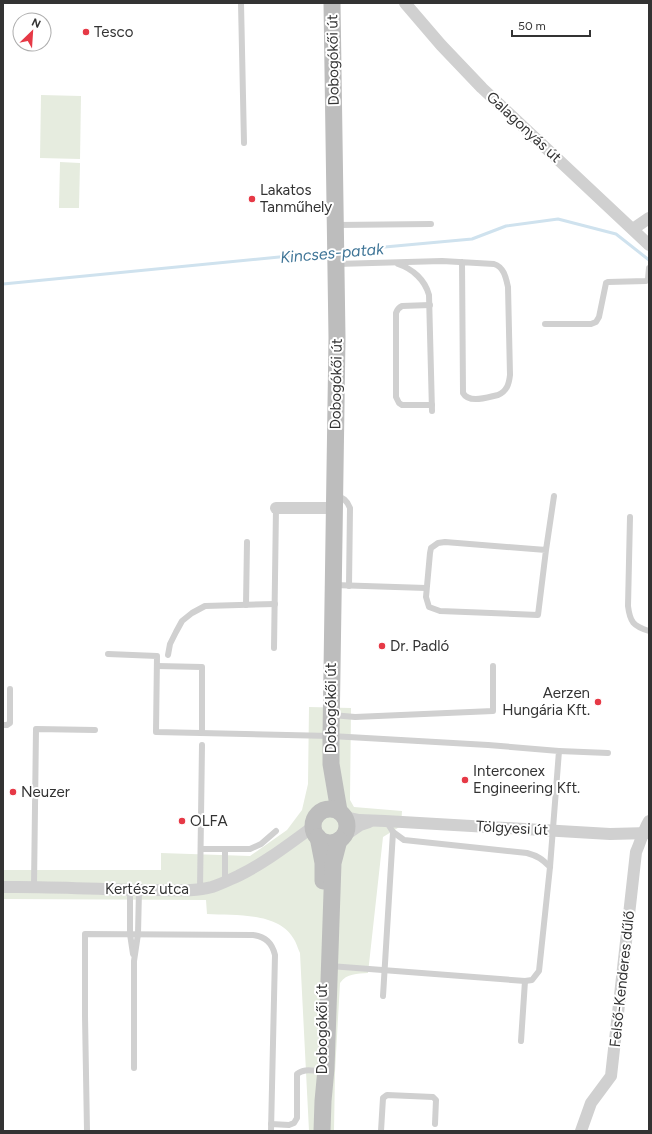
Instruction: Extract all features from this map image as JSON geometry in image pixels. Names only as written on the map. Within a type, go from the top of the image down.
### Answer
[{"type":"main road","name":"Dobogókői út","points":[[332,3],[337,338],[335,502],[341,585],[331,715],[331,764],[336,813]]},
{"type":"main road","points":[[320,813],[336,813],[347,826],[346,832],[342,838],[334,842],[328,843],[322,841],[316,832],[316,816],[320,813]]},
{"type":"main road","name":"Dobogókői út","points":[[316,832],[323,863],[321,982],[321,1071],[323,1101]]},
{"type":"main road","name":"Dobogókői út","points":[[322,1131],[326,1069],[333,863],[342,838]]},
{"type":"street","name":"Galagonyás út","points":[[405,3],[441,45],[482,88],[649,245]]},
{"type":"street","points":[[633,229],[649,218]]},
{"type":"street","points":[[276,508],[335,502]]},
{"type":"street","name":"Tölgyesi út","points":[[336,813],[359,820],[622,834],[646,833]]},
{"type":"street","name":"Tölgyesi út","points":[[342,838],[360,825],[381,821]]},
{"type":"street","name":"Felső-Kenderes dűlő","points":[[581,1131],[591,1103],[612,1076],[636,852],[646,833],[649,821]]},
{"type":"street","name":"Kertész utca","points":[[3,887],[34,886],[134,890],[200,889],[214,887],[246,872],[316,832]]},
{"type":"street","points":[[622,834],[631,842],[636,852]]},
{"type":"lane","points":[[241,3],[244,143]]},
{"type":"lane","points":[[335,225],[431,224]]},
{"type":"lane","points":[[335,255],[395,263],[442,261],[462,262],[494,264],[498,265],[506,277],[508,287],[510,375],[508,386],[498,395],[470,399],[465,397],[463,393],[462,262]]},
{"type":"lane","points":[[395,263],[408,268],[422,280],[428,290],[430,305],[432,408],[402,406],[396,397],[397,310],[402,306],[430,305]]},
{"type":"lane","points":[[545,324],[591,324],[596,322],[599,316],[606,283],[646,281],[648,279],[649,268]]},
{"type":"lane","points":[[546,550],[445,542],[438,543],[431,548],[426,588],[426,597],[429,607],[440,611],[538,615],[554,496]]},
{"type":"lane","points":[[274,648],[276,508]]},
{"type":"lane","points":[[630,517],[629,616],[632,622],[637,626],[649,631]]},
{"type":"lane","points":[[246,605],[247,542]]},
{"type":"lane","points":[[341,585],[426,588]]},
{"type":"lane","points":[[168,655],[170,644],[182,621],[192,613],[205,606],[275,604]]},
{"type":"lane","points":[[108,654],[157,656],[156,732],[331,736],[608,753]]},
{"type":"lane","points":[[157,666],[202,667],[202,733]]},
{"type":"lane","points":[[331,715],[355,717],[493,711],[493,666]]},
{"type":"lane","points":[[3,725],[10,723],[10,690]]},
{"type":"lane","points":[[34,886],[36,729],[95,730]]},
{"type":"lane","points":[[200,889],[202,745]]},
{"type":"lane","points":[[330,966],[525,981],[532,980],[539,971],[550,867],[559,751]]},
{"type":"lane","points":[[381,821],[404,840],[527,852],[543,859],[550,867]]},
{"type":"lane","points":[[201,849],[250,849],[261,844],[276,831]]},
{"type":"lane","points":[[383,996],[393,832]]},
{"type":"lane","points":[[224,849],[225,882]]},
{"type":"lane","points":[[134,890],[130,934],[134,961],[134,1068]]},
{"type":"lane","points":[[134,890],[138,934],[134,961]]},
{"type":"lane","points":[[87,1131],[85,934],[253,935],[260,936],[270,943],[275,956],[271,1131]]},
{"type":"lane","points":[[521,1041],[525,981]]},
{"type":"lane","points":[[271,1124],[288,1125],[294,1123],[296,1118],[297,1074],[305,1070],[321,1071]]},
{"type":"lane","points":[[381,1131],[383,1098],[387,1095],[433,1097],[436,1100],[435,1124]]},
{"type":"shaded area","points":[[41,95],[81,96],[80,159],[40,158]]},
{"type":"shaded area","points":[[60,162],[80,163],[79,208],[59,208]]},
{"type":"shaded area","points":[[309,707],[351,708],[350,800],[354,807],[402,811],[401,826],[383,837],[368,973],[346,977],[340,983],[335,1072],[334,1131],[309,1131],[300,953],[295,941],[288,931],[279,924],[256,917],[207,914],[206,900],[3,899],[3,870],[161,870],[161,853],[250,856],[287,830],[302,810],[308,784]]},
{"type":"waterway","name":"Kincses-patak","points":[[341,251],[472,239],[506,226],[558,219],[616,234],[649,260]]},
{"type":"waterway","name":"Kincses-patak","points":[[3,284],[330,252]]},
{"type":"place","name":"Tesco","points":[[86,32]]},
{"type":"place","name":"Lakatos Tanműhely","points":[[252,199]]},
{"type":"place","name":"Dr. Padló","points":[[382,646]]},
{"type":"place","name":"Aerzen Hungária Kft.","points":[[598,702]]},
{"type":"place","name":"Interconex Engineering Kft.","points":[[465,780]]},
{"type":"place","name":"Neuzer","points":[[13,792]]},
{"type":"place","name":"OLFA","points":[[182,821]]}]
